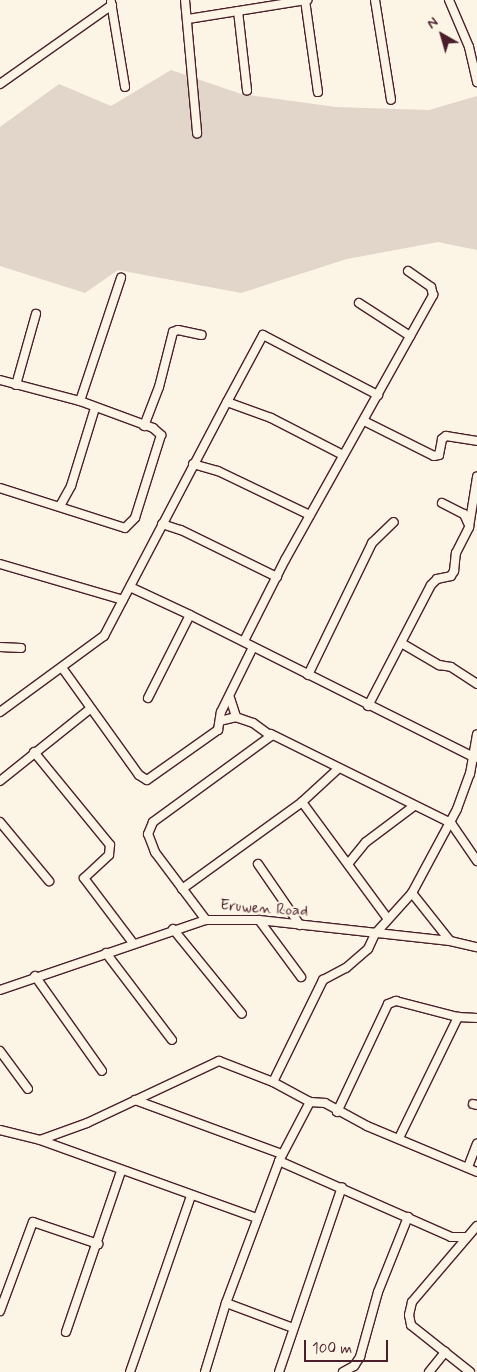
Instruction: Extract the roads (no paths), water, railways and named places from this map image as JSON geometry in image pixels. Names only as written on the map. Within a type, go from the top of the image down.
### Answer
[{"type":"street","points":[[185,0],[197,133]]},
{"type":"street","points":[[188,19],[306,0],[318,92]]},
{"type":"street","points":[[375,0],[391,100]]},
{"type":"street","points":[[449,0],[469,47],[477,82]]},
{"type":"street","points":[[0,84],[111,3],[126,87]]},
{"type":"street","points":[[238,11],[247,90]]},
{"type":"street","points":[[244,641],[310,515],[433,296],[431,287],[408,271]]},
{"type":"street","points":[[80,402],[121,278]]},
{"type":"street","points":[[359,303],[410,336]]},
{"type":"street","points":[[16,385],[36,314]]},
{"type":"street","points":[[144,426],[162,378],[173,332],[178,330],[201,334]]},
{"type":"street","points":[[0,712],[63,669],[104,636],[193,464],[263,335],[378,395]]},
{"type":"street","points":[[0,380],[80,402],[160,432],[130,526],[120,527],[0,488]]},
{"type":"street","points":[[227,402],[271,418],[343,455]]},
{"type":"street","points":[[60,506],[71,486],[95,408]]},
{"type":"street","points":[[364,421],[434,456],[439,455],[442,439],[446,436],[477,441]]},
{"type":"street","points":[[193,464],[218,471],[310,515]]},
{"type":"street","points":[[368,706],[431,586],[437,579],[451,576],[456,553],[469,527],[477,477]]},
{"type":"street","points":[[442,503],[464,514],[469,527],[477,531]]},
{"type":"street","points":[[308,676],[365,555],[372,543],[394,522]]},
{"type":"street","points":[[162,524],[181,530],[277,577]]},
{"type":"street","points":[[0,564],[123,600]]},
{"type":"street","points":[[130,587],[190,614],[308,676],[475,758]]},
{"type":"street","points":[[148,698],[190,614]]},
{"type":"street","points":[[402,644],[439,665],[451,667],[477,684]]},
{"type":"street","points":[[0,646],[21,648]]},
{"type":"street","points":[[63,669],[138,775],[147,780],[203,737],[214,734],[220,721],[221,712],[230,698],[253,647]]},
{"type":"street","points":[[230,698],[236,717]]},
{"type":"street","points":[[0,781],[90,709]]},
{"type":"street","points":[[220,721],[236,717],[451,823],[477,861]]},
{"type":"street","points":[[206,920],[155,852],[148,834],[149,827],[242,760],[271,734]]},
{"type":"street","points":[[273,1082],[323,980],[362,955],[375,934],[412,893],[451,823],[475,758],[477,735]]},
{"type":"street","points":[[34,752],[110,845],[109,854],[84,878],[133,943]]},
{"type":"street","points":[[182,889],[302,802],[339,768]]},
{"type":"street","points":[[302,802],[388,919]]},
{"type":"street","points":[[348,864],[366,842],[414,806]]},
{"type":"street","points":[[0,822],[49,881]]},
{"type":"street","points":[[258,864],[300,925]]},
{"type":"street","points":[[412,893],[450,941]]},
{"type":"street","name":"Eruwen Road","points":[[0,990],[35,976],[173,929],[206,920],[259,920],[450,941],[477,947]]},
{"type":"street","points":[[259,920],[301,977]]},
{"type":"street","points":[[173,929],[242,1014]]},
{"type":"street","points":[[106,953],[172,1040]]},
{"type":"street","points":[[35,976],[102,1071]]},
{"type":"street","points":[[337,1112],[388,1004],[396,1001],[458,1017],[477,1018]]},
{"type":"street","points":[[399,1138],[458,1017]]},
{"type":"street","points":[[0,1051],[28,1089]]},
{"type":"street","points":[[40,1140],[136,1100],[219,1061],[273,1082],[310,1102],[325,1103],[337,1112],[477,1172]]},
{"type":"street","points":[[136,1100],[280,1158],[451,1237],[466,1237]]},
{"type":"street","points":[[205,1372],[226,1303],[280,1158],[310,1102]]},
{"type":"street","points":[[0,1130],[40,1140],[121,1171],[257,1218]]},
{"type":"street","points":[[468,1167],[477,1144]]},
{"type":"street","points":[[66,1332],[98,1244],[121,1171]]},
{"type":"street","points":[[279,1372],[342,1188]]},
{"type":"street","points":[[130,1372],[191,1196]]},
{"type":"street","points":[[343,1372],[354,1366],[360,1356],[378,1292],[408,1217]]},
{"type":"street","points":[[0,1311],[33,1222],[98,1244]]},
{"type":"street","points":[[470,1372],[411,1325],[409,1309],[453,1252],[477,1226]]},
{"type":"street","points":[[451,1237],[453,1252]]},
{"type":"street","points":[[226,1303],[294,1328]]},
{"type":"street","points":[[429,1372],[445,1352]]}]
